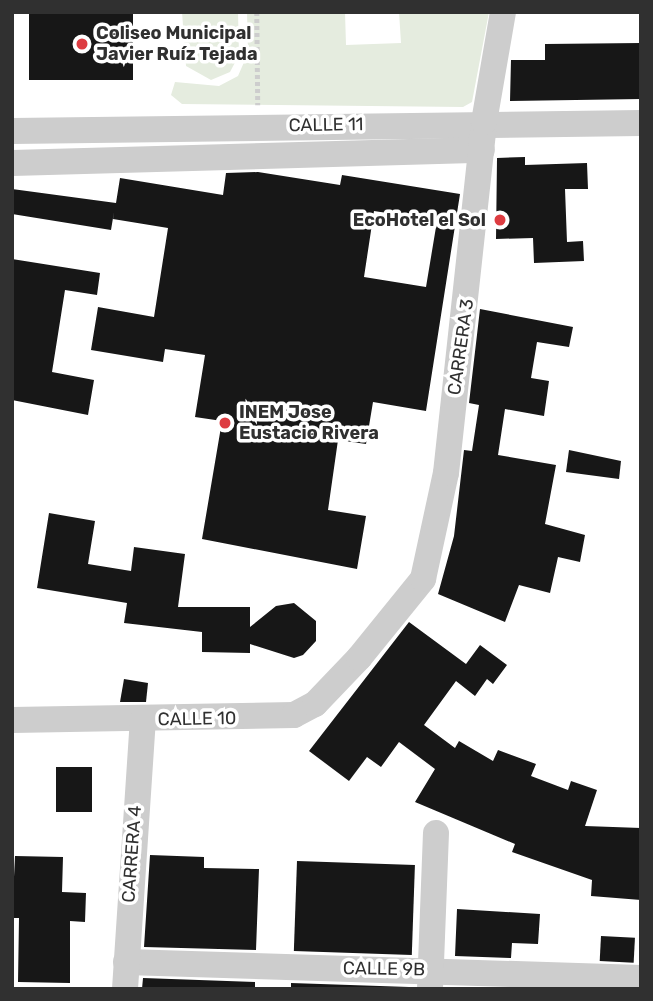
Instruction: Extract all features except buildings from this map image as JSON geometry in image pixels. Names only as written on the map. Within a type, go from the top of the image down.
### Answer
[{"type":"street","name":"CARRERA 3","points":[[359,659],[423,579],[446,473],[484,122],[503,12]]},
{"type":"street","name":"CALLE 11","points":[[12,131],[484,122],[641,123]]},
{"type":"street","name":"CALLE 11","points":[[12,163],[482,150]]},
{"type":"street","name":"CALLE 10","points":[[12,720],[142,720],[294,715],[315,704],[359,659]]},
{"type":"street","name":"CARRERA 4","points":[[125,989],[142,720]]},
{"type":"street","points":[[430,979],[436,833]]},
{"type":"street","name":"CALLE 9B","points":[[126,962],[430,979],[641,978]]},
{"type":"path","points":[[257,12],[258,127]]},
{"type":"shaded area","points":[[182,12],[238,12],[239,55],[230,72],[211,80],[186,66]]},
{"type":"shaded area","points":[[247,12],[345,12],[346,45],[401,43],[399,12],[489,12],[472,102],[463,107],[182,104],[171,95],[175,82],[219,86],[238,76],[248,53]]},
{"type":"place","name":"Coliseo Municipal Javier Ruíz Tejada","points":[[82,44]]},
{"type":"place","name":"EcoHotel el Sol","points":[[500,220]]},
{"type":"place","name":"INEM Jose Eustacio Rivera","points":[[225,423]]}]
